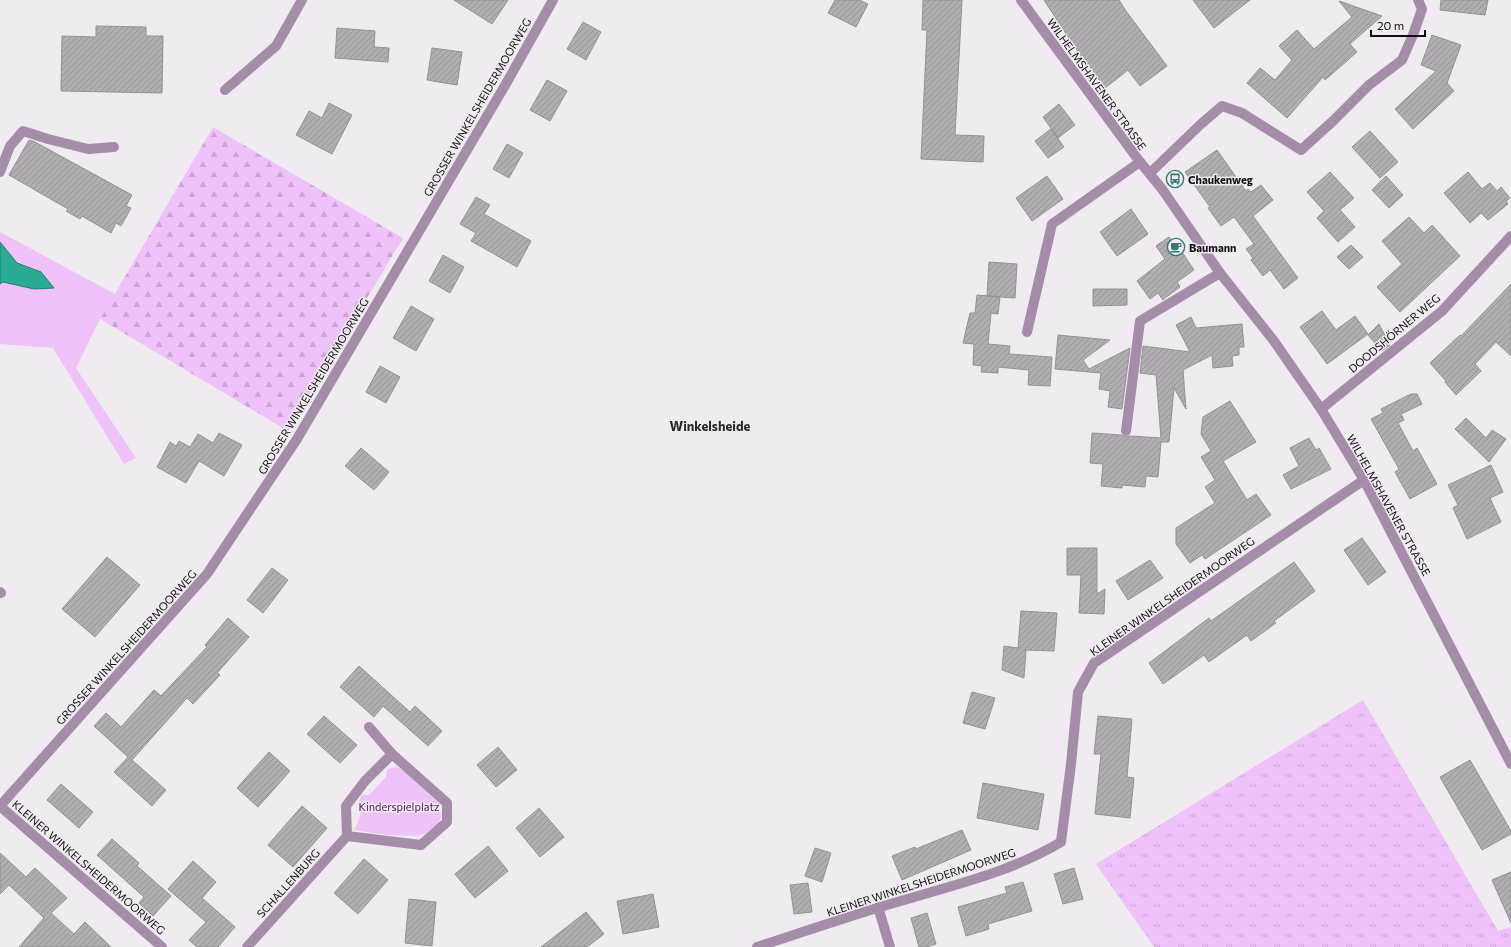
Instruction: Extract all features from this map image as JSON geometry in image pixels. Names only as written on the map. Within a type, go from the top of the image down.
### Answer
[{"type":"street","points":[[225,90],[276,46],[302,0]]},
{"type":"street","name":"GROSSER WINKELSHEIDERMOORWEG","points":[[0,806],[207,574],[297,439],[507,82],[553,0]]},
{"type":"street","name":"WILHELMSHAVENER STRASSE","points":[[1021,0],[1140,162],[1150,173],[1220,273],[1274,341],[1321,409],[1364,480],[1511,764]]},
{"type":"street","points":[[1150,173],[1222,106],[1242,112],[1302,150],[1369,85],[1402,60],[1422,9],[1418,0]]},
{"type":"street","points":[[0,172],[10,146],[23,131],[48,140],[88,149],[114,147]]},
{"type":"street","name":"WILHELMSHAVENER STRASSE","points":[[1027,332],[1052,224],[1140,162]]},
{"type":"street","name":"DOODSHÖRNER WEG","points":[[1321,409],[1442,311],[1511,236]]},
{"type":"street","points":[[1126,431],[1140,321],[1220,273]]},
{"type":"street","name":"KLEINER WINKELSHEIDERMOORWEG","points":[[757,947],[878,907],[1002,871],[1042,853],[1061,842],[1078,692],[1094,663],[1364,480]]},
{"type":"street","points":[[369,727],[392,754],[447,803],[447,822],[421,845],[347,836],[346,806],[365,781],[392,754]]},
{"type":"street","name":"KLEINER WINKELSHEIDERMOORWEG","points":[[0,806],[162,947]]},
{"type":"street","name":"SCHALLENBURG","points":[[247,947],[347,836]]},
{"type":"street","points":[[878,907],[890,947]]},
{"type":"green space","points":[[213,127],[403,238],[288,431],[100,319]]},
{"type":"green space","points":[[0,232],[115,294],[100,319],[76,368],[136,458],[124,464],[53,348],[0,344]]},
{"type":"green space","points":[[1363,700],[1498,931],[1511,927],[1511,947],[1154,947],[1096,864]]},
{"type":"green space","name":"Kinderspielplatz","points":[[397,767],[407,773],[439,804],[441,816],[438,825],[426,833],[417,836],[387,835],[354,830],[360,816],[358,803],[362,795],[369,795],[386,777],[387,769]]},
{"type":"shaded area","points":[[0,242],[17,263],[41,272],[54,288],[34,289],[3,282],[0,284]]},
{"type":"building","points":[[454,0],[508,0],[492,24]]},
{"type":"building","points":[[835,0],[859,0],[868,4],[856,27],[828,13]]},
{"type":"building","points":[[923,0],[962,0],[955,135],[984,136],[983,162],[921,159],[927,30],[922,30]]},
{"type":"building","points":[[1044,0],[1119,0],[1167,66],[1140,86],[1128,70],[1105,88],[1074,46]]},
{"type":"building","points":[[1193,0],[1250,0],[1214,28]]},
{"type":"building","points":[[1441,0],[1488,0],[1485,15],[1440,10]]},
{"type":"building","points":[[1339,1],[1382,16],[1350,44],[1357,52],[1325,80],[1323,77],[1287,118],[1247,83],[1260,68],[1275,80],[1292,60],[1279,46],[1297,30],[1314,49],[1352,17]]},
{"type":"building","points":[[583,22],[601,32],[586,60],[567,49]]},
{"type":"building","points":[[96,26],[146,27],[146,36],[163,36],[162,93],[61,91],[62,36],[96,37]]},
{"type":"building","points":[[337,28],[375,31],[374,47],[389,48],[388,62],[335,58]]},
{"type":"building","points":[[1432,35],[1461,45],[1447,83],[1454,91],[1413,129],[1395,109],[1436,71],[1421,65]]},
{"type":"building","points":[[432,48],[462,52],[457,85],[427,80]]},
{"type":"building","points":[[547,80],[567,91],[550,121],[530,110]]},
{"type":"building","points":[[329,103],[352,115],[332,154],[296,135],[309,111],[322,118]]},
{"type":"building","points":[[1059,104],[1075,125],[1058,138],[1043,117]]},
{"type":"building","points":[[1051,129],[1064,147],[1048,158],[1035,141]]},
{"type":"building","points":[[1370,131],[1398,162],[1380,178],[1352,147]]},
{"type":"building","points":[[29,140],[132,195],[126,206],[131,208],[121,226],[116,223],[111,233],[82,216],[80,219],[66,211],[68,209],[9,175]]},
{"type":"building","points":[[507,144],[523,153],[509,178],[493,169]]},
{"type":"building","points":[[1217,150],[1246,191],[1248,189],[1251,192],[1261,185],[1273,200],[1253,216],[1298,278],[1284,289],[1270,270],[1263,276],[1251,260],[1253,258],[1246,249],[1254,244],[1234,217],[1221,226],[1208,208],[1210,207],[1185,172]]},
{"type":"building","points":[[1330,172],[1354,198],[1340,210],[1355,227],[1338,242],[1317,218],[1324,211],[1307,192]]},
{"type":"building","points":[[1468,172],[1482,189],[1490,183],[1497,191],[1501,187],[1510,198],[1506,201],[1508,204],[1488,220],[1481,213],[1470,223],[1444,193]]},
{"type":"building","points":[[1047,176],[1063,199],[1032,221],[1016,198]]},
{"type":"building","points":[[1386,176],[1403,195],[1389,208],[1372,190]]},
{"type":"building","points":[[476,197],[490,205],[484,214],[531,241],[517,267],[471,241],[476,233],[460,224]]},
{"type":"building","points":[[1131,209],[1148,234],[1117,256],[1100,232]]},
{"type":"building","points":[[1409,217],[1424,233],[1432,225],[1460,256],[1400,312],[1377,287],[1402,264],[1382,241]]},
{"type":"building","points":[[1169,237],[1181,253],[1182,252],[1194,270],[1177,282],[1180,287],[1163,300],[1158,293],[1150,299],[1137,281],[1165,259],[1156,246]]},
{"type":"building","points":[[1351,245],[1363,257],[1349,269],[1337,257]]},
{"type":"building","points":[[443,255],[464,267],[450,293],[429,281]]},
{"type":"building","points":[[989,262],[1017,264],[1015,298],[987,296]]},
{"type":"building","points":[[1511,284],[1511,356],[1496,342],[1475,364],[1481,371],[1456,395],[1430,363],[1460,335],[1461,336]]},
{"type":"building","points":[[1093,289],[1127,289],[1127,305],[1093,306]]},
{"type":"building","points":[[977,295],[1000,297],[998,314],[991,313],[988,344],[1010,346],[1009,354],[1052,357],[1050,386],[1028,385],[1029,370],[998,367],[998,373],[981,372],[982,366],[973,365],[974,344],[963,343],[970,313],[975,313]]},
{"type":"building","points":[[411,306],[434,319],[416,351],[393,338]]},
{"type":"building","points":[[1322,311],[1336,330],[1355,316],[1368,334],[1327,364],[1300,327]]},
{"type":"building","points":[[1191,317],[1196,328],[1242,324],[1244,347],[1239,347],[1239,355],[1232,356],[1233,366],[1213,368],[1212,355],[1183,370],[1186,409],[1174,388],[1169,442],[1161,442],[1158,477],[1146,476],[1145,487],[1122,485],[1122,488],[1101,486],[1103,464],[1090,463],[1092,433],[1121,435],[1126,437],[1161,438],[1156,375],[1140,373],[1143,346],[1190,352],[1176,325]]},
{"type":"building","points":[[1379,324],[1390,345],[1382,351],[1368,335]]},
{"type":"building","points":[[1058,335],[1110,340],[1083,360],[1089,369],[1130,348],[1122,409],[1108,407],[1110,391],[1099,389],[1101,373],[1055,369]]},
{"type":"building","points":[[380,366],[400,377],[386,403],[366,392]]},
{"type":"building","points":[[1411,394],[1417,394],[1422,404],[1401,414],[1404,420],[1398,423],[1413,451],[1417,448],[1437,484],[1410,499],[1395,472],[1399,469],[1371,419],[1383,413],[1381,409]]},
{"type":"building","points":[[1230,401],[1256,442],[1223,461],[1247,500],[1256,494],[1271,515],[1205,559],[1202,555],[1190,563],[1176,544],[1176,528],[1215,503],[1205,487],[1215,480],[1201,457],[1211,451],[1201,434],[1203,417]]},
{"type":"building","points":[[1466,418],[1486,438],[1492,430],[1506,439],[1489,462],[1455,429]]},
{"type":"building","points":[[219,433],[242,445],[224,476],[199,461],[186,483],[157,467],[170,442],[176,446],[179,441],[190,447],[198,434],[213,443]]},
{"type":"building","points":[[1309,438],[1316,450],[1319,448],[1331,469],[1291,489],[1283,475],[1299,466],[1290,448]]},
{"type":"building","points":[[361,448],[389,472],[374,490],[345,466]]},
{"type":"building","points":[[1491,465],[1503,492],[1490,498],[1501,522],[1467,539],[1453,508],[1458,505],[1448,485]]},
{"type":"building","points":[[1362,538],[1386,572],[1368,585],[1344,550]]},
{"type":"building","points":[[1067,548],[1097,548],[1097,594],[1105,589],[1104,614],[1079,613],[1081,575],[1067,575]]},
{"type":"building","points":[[107,557],[140,585],[95,637],[62,609]]},
{"type":"building","points":[[1150,560],[1163,578],[1128,600],[1116,581]]},
{"type":"building","points":[[1294,562],[1315,591],[1274,621],[1276,623],[1251,641],[1247,635],[1209,662],[1204,655],[1163,684],[1149,663],[1209,618],[1211,621]]},
{"type":"building","points":[[272,568],[288,580],[263,613],[247,600]]},
{"type":"building","points":[[1021,611],[1057,613],[1054,651],[1026,650],[1024,678],[1002,670],[1004,646],[1018,648]]},
{"type":"building","points":[[228,618],[249,637],[217,673],[220,675],[193,704],[187,698],[132,760],[166,790],[152,806],[114,772],[128,757],[94,726],[106,713],[121,727],[154,690],[161,696],[207,647],[205,645]]},
{"type":"building","points":[[359,666],[410,712],[415,706],[442,731],[428,746],[383,706],[374,717],[340,687]]},
{"type":"building","points":[[972,692],[995,698],[985,729],[963,723]]},
{"type":"building","points":[[324,716],[357,745],[340,763],[307,734]]},
{"type":"building","points":[[1098,716],[1132,719],[1127,777],[1134,778],[1130,818],[1095,814],[1101,754],[1094,754]]},
{"type":"building","points":[[498,747],[517,770],[496,787],[477,765]]},
{"type":"building","points":[[269,752],[290,771],[258,807],[237,788]]},
{"type":"building","points":[[1470,760],[1511,831],[1511,834],[1482,850],[1440,777]]},
{"type":"building","points":[[983,783],[1044,794],[1038,830],[977,818]]},
{"type":"building","points":[[61,784],[93,812],[79,828],[47,800]]},
{"type":"building","points":[[302,806],[327,828],[293,867],[268,845]]},
{"type":"building","points":[[539,808],[564,837],[540,857],[516,828]]},
{"type":"building","points":[[962,830],[971,850],[902,880],[892,856],[915,847],[916,849]]},
{"type":"building","points":[[112,839],[139,863],[137,866],[171,896],[153,916],[139,903],[144,897],[97,855]]},
{"type":"building","points":[[488,846],[508,871],[475,898],[455,874]]},
{"type":"building","points":[[815,848],[831,853],[822,882],[805,876]]},
{"type":"building","points":[[0,853],[26,877],[35,868],[67,898],[51,913],[74,934],[85,922],[111,947],[19,947],[44,918],[9,885],[0,894]]},
{"type":"building","points":[[364,859],[388,880],[358,914],[334,893]]},
{"type":"building","points":[[193,861],[216,882],[202,898],[235,927],[218,947],[197,947],[189,940],[206,922],[168,889]]},
{"type":"building","points":[[1074,868],[1083,899],[1063,904],[1054,874]]},
{"type":"building","points":[[1511,872],[1511,923],[1492,880]]},
{"type":"building","points":[[1023,882],[1032,911],[988,924],[989,929],[966,936],[958,907],[1007,893],[1005,887]]},
{"type":"building","points":[[808,883],[812,912],[794,914],[790,885]]},
{"type":"building","points":[[653,894],[659,927],[623,934],[617,901]]},
{"type":"building","points":[[409,899],[436,902],[432,946],[405,943]]},
{"type":"building","points":[[586,912],[604,934],[587,947],[541,947]]},
{"type":"building","points":[[927,913],[936,944],[926,947],[919,947],[911,918]]},
{"type":"place","name":"Chaukenweg","points":[[1175,179]]},
{"type":"place","name":"Baumann","points":[[1176,247]]},
{"type":"district","name":"Winkelsheide","points":[[710,426]]}]
